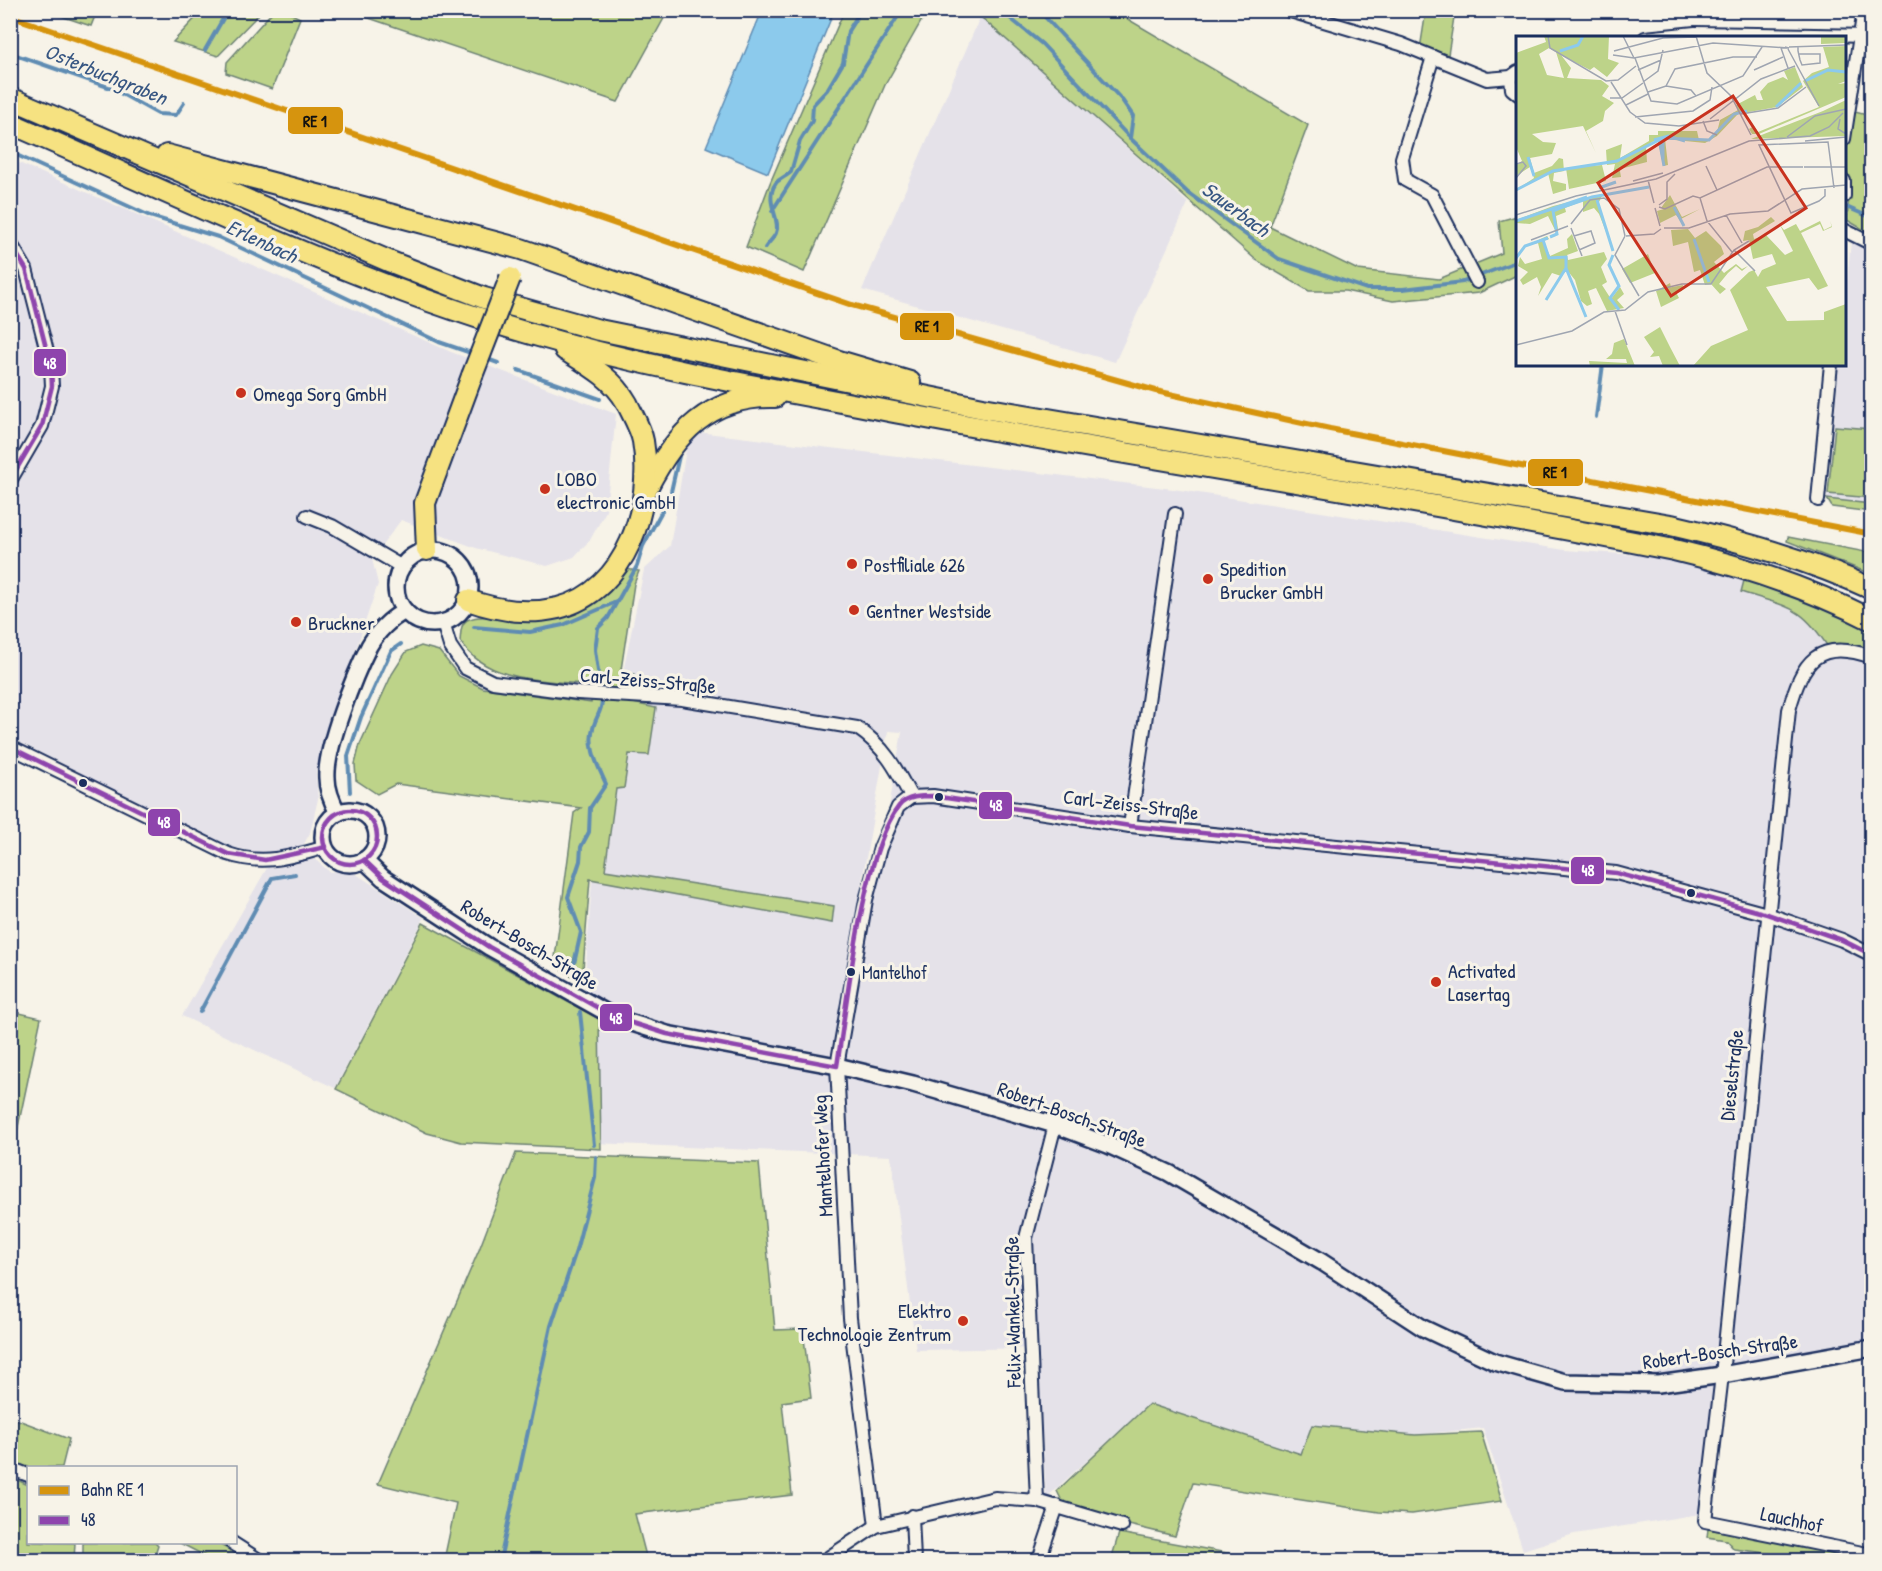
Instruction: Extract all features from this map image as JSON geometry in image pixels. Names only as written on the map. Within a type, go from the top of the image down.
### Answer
[{"type":"highway","points":[[10,98],[391,262],[484,298],[599,330],[983,408],[1671,525],[1754,544],[1831,571],[1872,589]]},
{"type":"highway","points":[[10,123],[285,243],[388,285],[545,338],[686,373],[1026,438],[1314,485],[1674,550],[1731,564],[1784,582],[1872,620]]},
{"type":"highway","points":[[112,140],[521,249],[983,408]]},
{"type":"highway","points":[[427,550],[425,502],[521,249]]},
{"type":"highway","points":[[468,600],[484,606],[515,611],[536,611],[559,608],[580,599],[603,582],[623,557],[640,521],[645,493],[643,439],[626,402],[600,371],[545,338]]},
{"type":"highway","points":[[645,493],[676,440],[691,424],[712,411],[728,403],[761,396],[825,399]]},
{"type":"street","points":[[1287,10],[1401,44],[1487,80],[1514,75],[1512,89],[1516,92]]},
{"type":"street","points":[[1846,135],[1867,36],[1864,10]]},
{"type":"street","points":[[1665,36],[1695,33],[1867,36]]},
{"type":"street","points":[[1433,57],[1402,158],[1405,180],[1432,195],[1475,276]]},
{"type":"street","points":[[1846,231],[1872,244]]},
{"type":"street","points":[[10,242],[26,269],[51,368],[48,408],[42,426],[10,481]]},
{"type":"street","points":[[1818,500],[1831,366]]},
{"type":"street","points":[[1130,826],[1175,514]]},
{"type":"street","points":[[308,516],[332,526],[402,567]]},
{"type":"street","points":[[427,550],[439,550],[460,561],[470,580],[468,600],[458,614],[443,623],[422,622],[405,611],[396,589],[402,567],[417,553],[427,550]]},
{"type":"street","points":[[338,813],[330,797],[327,778],[334,735],[370,645],[390,620],[405,611]]},
{"type":"street","name":"Carl-Zeiss-Straße","points":[[443,623],[450,646],[465,668],[494,682],[578,693],[682,699],[857,728],[874,740],[892,759],[911,796],[933,796],[1130,826],[1616,873],[1767,914],[1842,940],[1872,955]]},
{"type":"street","name":"Dieselstraße","points":[[1705,1521],[1722,1375],[1789,710],[1797,679],[1811,662],[1830,650],[1853,650],[1872,657]]},
{"type":"street","points":[[10,747],[228,855],[243,860],[279,861],[326,847]]},
{"type":"street","name":"Mantelhofer Weg","points":[[876,1526],[850,1318],[837,1066],[866,900],[880,848],[898,807],[911,796]]},
{"type":"street","points":[[356,810],[371,820],[377,837],[371,854],[364,860],[357,863],[342,862],[335,859],[326,847],[324,831],[327,824],[338,813],[356,810]]},
{"type":"street","name":"Robert-Bosch-Straße","points":[[364,860],[383,878],[489,947],[616,1018],[667,1034],[837,1066],[961,1097],[1055,1125],[1108,1145],[1168,1173],[1322,1262],[1423,1328],[1495,1362],[1564,1382],[1658,1384],[1872,1348]]},
{"type":"street","name":"Felix-Wankel-Straße","points":[[1037,1501],[1026,1238],[1055,1125]]},
{"type":"street","points":[[10,1468],[27,1475]]},
{"type":"street","points":[[825,1560],[876,1526],[995,1498],[1037,1501],[1122,1526]]},
{"type":"street","points":[[1039,1560],[1057,1506]]},
{"type":"street","points":[[912,1516],[914,1560]]},
{"type":"street","name":"Lauchhof","points":[[1705,1521],[1872,1555]]},
{"type":"street","points":[[234,1544],[259,1560]]},
{"type":"shaded area","points":[[981,15],[1188,203],[1115,362],[862,290]]},
{"type":"shaded area","points":[[10,159],[451,352],[616,414],[606,511],[590,540],[574,557],[547,566],[476,548],[401,520],[372,559],[378,584],[324,743],[316,773],[318,799],[310,833],[300,851],[276,856],[226,846],[11,738]]},
{"type":"shaded area","points":[[1851,241],[1871,252],[1871,504],[1827,499],[1839,366],[1846,366],[1846,292]]},
{"type":"shaded area","points":[[689,431],[1173,489],[1565,550],[1665,557],[1746,573],[1741,592],[1797,611],[1814,624],[1830,650],[1871,657],[1871,1351],[1726,1378],[1700,1514],[1574,1534],[1523,1550],[1483,1428],[1415,1435],[1312,1425],[1301,1454],[1149,1404],[1046,1498],[1037,1348],[916,1350],[891,1156],[595,1143],[595,1020],[584,992],[592,880],[624,667],[644,570],[670,546]],"holes":[[[888,731],[902,732],[868,930],[854,927]]]},
{"type":"shaded area","points":[[312,857],[330,872],[350,870],[424,918],[335,1088],[182,1016],[267,868],[285,866]]},
{"type":"green space","points":[[97,10],[91,26],[46,11]]},
{"type":"green space","points":[[203,10],[262,11],[218,56],[173,42]]},
{"type":"green space","points":[[274,10],[286,11],[300,18],[272,89],[226,73],[227,62]]},
{"type":"green space","points":[[348,11],[668,11],[618,102]]},
{"type":"green space","points":[[844,11],[927,11],[885,85],[804,272],[746,247],[770,183]]},
{"type":"green space","points":[[974,11],[1114,11],[1308,125],[1270,227],[1358,270],[1439,279],[1502,253],[1499,221],[1516,216],[1516,275],[1479,293],[1393,301],[1345,291],[1309,291],[1256,260]]},
{"type":"green space","points":[[1426,11],[1455,11],[1447,61],[1420,49]]},
{"type":"green space","points":[[1851,111],[1871,116],[1871,234],[1847,220],[1850,184],[1846,154]]},
{"type":"green space","points":[[1835,426],[1871,429],[1871,498],[1828,494]]},
{"type":"green space","points":[[1827,499],[1871,504],[1871,512],[1832,507]]},
{"type":"green space","points":[[1788,537],[1871,553],[1871,574],[1787,541]]},
{"type":"green space","points":[[625,569],[639,571],[634,584],[621,670],[634,674],[628,702],[656,708],[649,755],[629,754],[624,788],[616,789],[605,870],[834,906],[832,923],[590,879],[582,982],[554,965],[574,813],[581,808],[396,784],[377,794],[356,780],[355,764],[360,744],[392,674],[406,652],[421,646],[439,651],[459,676],[483,688],[591,703],[594,685],[520,677],[486,665],[472,655],[460,641],[461,629],[467,620],[483,617],[531,622],[558,617],[582,604]]},
{"type":"green space","points":[[1746,573],[1871,626],[1871,657],[1830,650],[1811,624],[1793,610],[1741,592]]},
{"type":"green space","points":[[423,923],[599,1019],[601,1149],[461,1142],[427,1133],[336,1089]]},
{"type":"green space","points":[[10,1011],[41,1018],[11,1160]]},
{"type":"green space","points":[[516,1153],[759,1163],[775,1330],[803,1329],[811,1398],[782,1402],[792,1495],[635,1514],[647,1560],[444,1560],[456,1503],[378,1484],[479,1250]]},
{"type":"green space","points":[[1149,1404],[1301,1454],[1312,1425],[1415,1435],[1481,1432],[1502,1501],[1412,1514],[1379,1512],[1193,1483],[1175,1536],[1129,1525],[1063,1503],[1057,1491]]},
{"type":"green space","points":[[10,1417],[69,1439],[62,1466],[27,1468],[11,1462]]},
{"type":"green space","points":[[11,1477],[27,1485],[27,1544],[75,1544],[74,1560],[11,1560]]},
{"type":"green space","points":[[1708,1529],[1868,1557],[1867,1560],[1822,1560],[1734,1549],[1726,1540],[1707,1537]]},
{"type":"green space","points":[[1119,1533],[1265,1560],[1111,1560]]},
{"type":"green space","points":[[83,1544],[158,1545],[153,1560],[83,1560]]},
{"type":"green space","points":[[182,1544],[219,1544],[247,1560],[213,1560]]},
{"type":"water","points":[[762,11],[834,11],[768,173],[706,147]]},
{"type":"waterway","name":"Osterbuchgraben","points":[[205,50],[228,10]]},
{"type":"waterway","name":"Erlenbach","points":[[765,248],[775,235],[777,228],[771,197],[773,190],[777,182],[791,172],[800,141],[812,121],[813,105],[827,90],[843,63],[848,31],[861,10]]},
{"type":"waterway","points":[[772,211],[902,10]]},
{"type":"waterway","name":"Sauerbach","points":[[1000,10],[1042,44],[1130,138],[1187,192],[1279,259],[1367,289],[1403,289],[1463,282],[1516,262]]},
{"type":"waterway","points":[[1032,10],[1044,16],[1122,100],[1133,116],[1130,138]]},
{"type":"waterway","name":"Osterbuchgraben","points":[[10,53],[111,88],[158,114],[176,115],[184,103]]},
{"type":"waterway","name":"Erlenbach","points":[[10,152],[150,216],[218,237],[439,342],[474,354]]},
{"type":"waterway","name":"Sauerbach","points":[[1846,207],[1872,218]]},
{"type":"waterway","name":"Erlenbach","points":[[487,359],[498,363]]},
{"type":"waterway","points":[[1596,417],[1603,366]]},
{"type":"waterway","name":"Erlenbach","points":[[518,370],[600,399]]},
{"type":"waterway","points":[[598,671],[595,650],[598,628],[608,618],[637,566],[643,546],[670,496],[681,447]]},
{"type":"waterway","points":[[474,627],[530,632],[563,625],[616,602]]},
{"type":"waterway","points":[[350,792],[348,756],[361,717],[391,651],[401,644]]},
{"type":"waterway","points":[[573,968],[581,932],[568,897],[580,861],[581,847],[589,832],[590,808],[606,784],[594,755],[591,740],[602,698]]},
{"type":"waterway","points":[[200,1012],[272,878],[295,874]]},
{"type":"waterway","points":[[580,1012],[594,1145]]},
{"type":"waterway","points":[[500,1560],[551,1326],[576,1251],[595,1178],[596,1157]]},
{"type":"transit line","points":[[10,16],[852,305],[1156,391],[1330,429],[1872,534]]},
{"type":"transit line","name":"48","points":[[10,243],[26,269],[51,367],[52,386],[42,426],[10,480]]},
{"type":"transit line","name":"48","points":[[10,747],[228,854],[265,860],[326,847]]},
{"type":"transit line","name":"48","points":[[364,860],[383,878],[489,947],[616,1018],[667,1034],[837,1066],[858,930],[875,858],[886,828],[899,806],[910,798],[919,797],[933,796],[1130,826],[1616,873],[1767,914],[1842,940],[1872,955]]},
{"type":"transit line","name":"48","points":[[350,810],[360,812],[369,818],[375,827],[377,837],[375,847],[369,856],[360,862],[350,864],[340,862],[331,856],[325,847],[323,837],[325,827],[331,818],[340,812],[350,810]]},
{"type":"place","name":"Omega Sorg GmbH","points":[[241,393]]},
{"type":"place","name":"LOBO electronic GmbH","points":[[545,489]]},
{"type":"place","name":"Postfiliale 626","points":[[852,564]]},
{"type":"place","name":"Spedition Brucker GmbH","points":[[1208,579]]},
{"type":"place","name":"Gentner Westside","points":[[854,610]]},
{"type":"place","name":"Bruckner","points":[[296,622]]},
{"type":"place","name":"Mantelhof","points":[[851,972]]},
{"type":"place","name":"Activated Lasertag","points":[[1436,982]]},
{"type":"place","name":"Elektro Technologie Zentrum","points":[[963,1321]]}]
